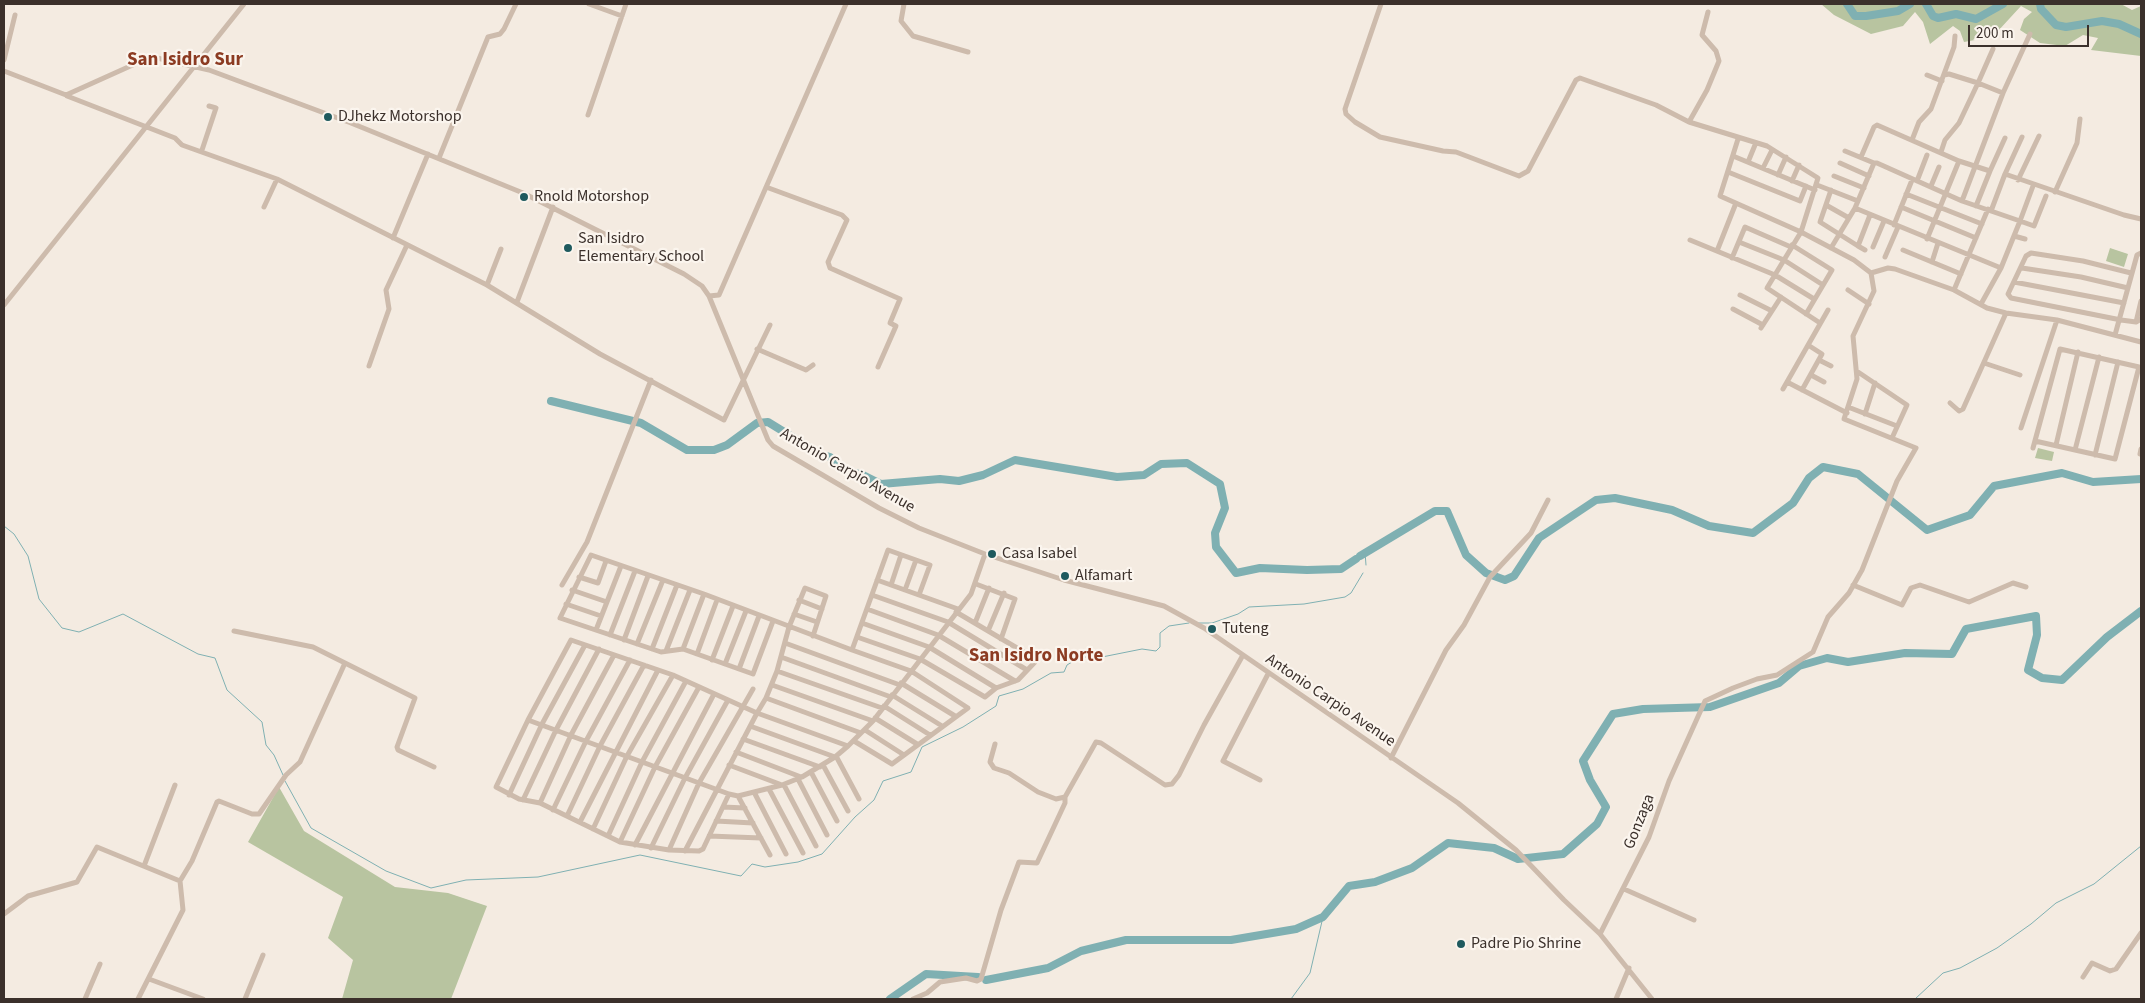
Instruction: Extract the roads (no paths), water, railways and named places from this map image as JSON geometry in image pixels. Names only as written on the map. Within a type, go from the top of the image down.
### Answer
[{"type":"street","points":[[4,305],[244,4]]},
{"type":"street","points":[[439,158],[488,37],[500,34],[516,4]]},
{"type":"street","points":[[589,4],[622,16]]},
{"type":"street","points":[[588,115],[626,4]]},
{"type":"street","points":[[709,296],[719,295],[846,4]]},
{"type":"street","points":[[904,4],[901,21],[914,36],[968,52]]},
{"type":"street","points":[[1381,4],[1345,109],[1346,114],[1355,122],[1380,137],[1443,151],[1456,152],[1519,176],[1528,170],[1576,80],[1580,78],[1656,105],[1689,122],[1772,150],[1786,156],[1818,178],[1801,232],[1768,288],[1820,323]]},
{"type":"street","points":[[1689,122],[1708,90],[1719,61],[1716,51],[1702,35],[1708,12]]},
{"type":"street","points":[[4,60],[15,15]]},
{"type":"street","points":[[1962,201],[2003,93],[2030,34]]},
{"type":"street","points":[[1912,140],[1919,122],[1931,109],[1954,47],[1955,36]]},
{"type":"street","points":[[1941,152],[1946,140],[1963,116],[1993,49]]},
{"type":"street","name":"Antonio Carpio Avenue","points":[[66,95],[146,60],[157,58],[229,76],[524,193],[684,274],[702,286],[709,296],[773,446],[879,508],[985,554],[1064,580],[1164,606],[1204,628],[1268,674],[1458,803],[1516,850],[1600,934],[1652,999]]},
{"type":"street","points":[[4,71],[175,138],[182,145],[202,150],[277,179],[487,285],[600,354],[724,420],[770,325]]},
{"type":"street","points":[[1927,75],[1943,78],[1948,74],[2003,93]]},
{"type":"street","points":[[202,150],[216,108],[209,106]]},
{"type":"street","points":[[2055,192],[2077,143],[2080,119]]},
{"type":"street","points":[[1861,157],[1876,125],[1959,161],[1990,171]]},
{"type":"street","points":[[2018,180],[2039,136]]},
{"type":"street","points":[[1976,206],[2005,138]]},
{"type":"street","points":[[1954,290],[2022,138]]},
{"type":"street","points":[[1738,139],[1720,196],[1801,232],[1871,273],[1888,268],[1895,269],[1954,290],[1981,304],[2006,313],[2057,320],[2141,342]]},
{"type":"street","points":[[1748,162],[1755,144]]},
{"type":"street","points":[[1763,168],[1772,150]]},
{"type":"street","points":[[1845,151],[1931,186],[1962,201],[2034,226],[2046,196]]},
{"type":"street","points":[[393,238],[428,154]]},
{"type":"street","points":[[1733,156],[1792,181],[1806,186],[1831,190],[1858,201]]},
{"type":"street","points":[[1778,175],[1786,156]]},
{"type":"street","points":[[1885,257],[1906,194],[1927,156]]},
{"type":"street","points":[[1927,239],[1959,161]]},
{"type":"street","points":[[1840,163],[1868,176]]},
{"type":"street","points":[[1831,248],[1850,218],[1874,163]]},
{"type":"street","points":[[1792,181],[1799,166]]},
{"type":"street","points":[[1931,186],[1939,167]]},
{"type":"street","points":[[1728,172],[1800,201],[1806,186]]},
{"type":"street","points":[[2005,174],[2033,186],[2141,219]]},
{"type":"street","points":[[1834,176],[1864,188]]},
{"type":"street","points":[[264,208],[277,179]]},
{"type":"street","points":[[1981,304],[2001,268],[2033,186]]},
{"type":"street","points":[[766,187],[842,215],[847,220],[828,262],[830,268],[900,299],[890,323],[896,326],[878,367]]},
{"type":"street","points":[[1831,190],[1820,222],[1865,250]]},
{"type":"street","points":[[1906,194],[1982,224]]},
{"type":"street","points":[[1717,251],[1736,203]]},
{"type":"street","points":[[1826,205],[1850,218]]},
{"type":"street","points":[[1901,207],[1976,238]]},
{"type":"street","points":[[517,302],[553,208]]},
{"type":"street","points":[[1855,208],[1938,244],[2001,268]]},
{"type":"street","points":[[1858,246],[1870,215]]},
{"type":"street","points":[[1873,247],[1884,221]]},
{"type":"street","points":[[1732,258],[1745,227],[1792,246],[1832,270],[1806,314]]},
{"type":"street","points":[[2014,236],[2025,239]]},
{"type":"street","points":[[1690,240],[1775,275],[1814,299]]},
{"type":"street","points":[[1739,242],[1784,260],[1823,285]]},
{"type":"street","points":[[1932,262],[1938,244]]},
{"type":"street","points":[[369,366],[389,309],[386,290],[406,245]]},
{"type":"street","points":[[487,285],[501,249]]},
{"type":"street","points":[[1903,250],[1961,274]]},
{"type":"street","points":[[2131,273],[2083,261],[2031,253],[2026,256],[2022,268],[2008,294],[2011,298],[2121,320],[2139,321],[2141,301]]},
{"type":"street","points":[[2115,335],[2121,320],[2131,273],[2137,255],[2141,253]]},
{"type":"street","points":[[2022,268],[2081,277],[2128,288]]},
{"type":"street","points":[[1871,273],[1874,291],[1853,336],[1858,372],[1844,419],[1916,448],[1891,496],[1862,570],[1853,585],[1902,605],[1911,588],[1920,585],[1969,602],[2013,583],[2026,587]]},
{"type":"street","points":[[2014,282],[2124,303]]},
{"type":"street","points":[[1848,290],[1869,304]]},
{"type":"street","points":[[1740,294],[1772,311]]},
{"type":"street","points":[[1734,309],[1762,326],[1780,297]]},
{"type":"street","points":[[1783,389],[1828,310]]},
{"type":"street","points":[[1950,403],[1959,411],[1963,409],[2006,313]]},
{"type":"street","points":[[2021,428],[2057,320]]},
{"type":"street","points":[[1802,390],[1822,354],[1808,346]]},
{"type":"street","points":[[757,349],[806,370],[813,365]]},
{"type":"street","points":[[2033,448],[2060,349],[2139,367],[2138,385],[2115,459],[2036,441]]},
{"type":"street","points":[[2056,446],[2078,352]]},
{"type":"street","points":[[2075,450],[2099,357]]},
{"type":"street","points":[[1819,360],[1832,366]]},
{"type":"street","points":[[2095,455],[2118,362]]},
{"type":"street","points":[[1984,363],[2020,375]]},
{"type":"street","points":[[1858,372],[1907,406],[1892,438]]},
{"type":"street","points":[[1810,375],[1824,382]]},
{"type":"street","points":[[562,585],[588,542],[651,380]]},
{"type":"street","points":[[1788,382],[1847,410],[1865,414],[1897,426]]},
{"type":"street","points":[[1865,414],[1875,383]]},
{"type":"street","points":[[1391,758],[1446,650],[1464,625],[1490,577],[1531,533],[1548,500]]},
{"type":"street","points":[[852,650],[888,550],[930,565],[919,595]]},
{"type":"street","points":[[528,720],[729,794],[738,796],[783,785],[800,778],[835,757],[874,720],[971,594],[985,554]]},
{"type":"street","points":[[774,621],[753,674],[683,649],[666,651],[652,649],[560,618],[589,555],[704,594],[910,671],[968,706],[904,755],[889,764],[854,741]]},
{"type":"street","points":[[891,585],[901,555]]},
{"type":"street","points":[[905,590],[916,560]]},
{"type":"street","points":[[579,577],[598,583],[606,561]]},
{"type":"street","points":[[596,630],[620,566]]},
{"type":"street","points":[[610,635],[635,571]]},
{"type":"street","points":[[624,640],[648,576]]},
{"type":"street","points":[[637,644],[663,580]]},
{"type":"street","points":[[857,636],[920,659],[983,697],[996,688],[1015,681],[1035,662],[1034,658],[975,623],[957,610],[877,580]]},
{"type":"street","points":[[976,584],[1014,597],[1016,602],[1001,639]]},
{"type":"street","points":[[652,649],[677,585]]},
{"type":"street","name":"Gonzaga","points":[[1600,934],[1624,889],[1655,822],[1669,781],[1703,704],[1710,697],[1726,690],[1757,679],[1777,675],[1808,656],[1812,652],[1820,630],[1853,585]]},
{"type":"street","points":[[685,850],[772,685],[789,627],[805,588],[824,594],[822,609],[813,636]]},
{"type":"street","points":[[975,623],[989,588]]},
{"type":"street","points":[[572,590],[606,602]]},
{"type":"street","points":[[666,651],[690,590]]},
{"type":"street","points":[[988,631],[1004,593]]},
{"type":"street","points":[[683,649],[704,594]]},
{"type":"street","points":[[872,595],[948,622],[1027,670]]},
{"type":"street","points":[[697,654],[718,600]]},
{"type":"street","points":[[799,600],[822,609]]},
{"type":"street","points":[[566,604],[601,616]]},
{"type":"street","points":[[712,660],[733,606]]},
{"type":"street","points":[[867,609],[938,635],[1015,681]]},
{"type":"street","points":[[725,664],[746,611]]},
{"type":"street","points":[[794,614],[817,622]]},
{"type":"street","points":[[739,669],[759,616]]},
{"type":"street","points":[[862,623],[929,647],[996,688]]},
{"type":"street","points":[[234,631],[313,647],[415,698],[396,746],[398,750],[434,767]]},
{"type":"street","points":[[729,794],[701,850],[669,850],[620,842],[540,803],[509,795],[496,786],[570,640],[673,675],[742,707],[848,746]]},
{"type":"street","points":[[785,643],[901,684],[955,716]]},
{"type":"street","points":[[509,795],[542,724],[585,644]]},
{"type":"street","points":[[523,800],[556,730],[599,650]]},
{"type":"street","points":[[540,803],[571,735],[614,655]]},
{"type":"street","points":[[913,999],[927,993],[940,982],[966,978],[980,981],[1001,910],[1019,862],[1037,862],[1065,803],[1064,797],[1096,742],[1101,743],[1165,785],[1172,784],[1179,775],[1243,655]]},
{"type":"street","points":[[781,657],[892,696],[942,726]]},
{"type":"street","points":[[554,810],[586,741],[630,660]]},
{"type":"street","points":[[138,999],[183,910],[180,881],[192,861],[217,802],[219,801],[252,814],[259,814],[277,786],[300,762],[345,663]]},
{"type":"street","points":[[567,816],[600,746],[644,665]]},
{"type":"street","points":[[580,822],[614,751],[658,670]]},
{"type":"street","points":[[776,672],[883,707],[930,735]]},
{"type":"street","points":[[1260,780],[1223,761],[1268,674]]},
{"type":"street","points":[[593,829],[627,756],[673,675]]},
{"type":"street","points":[[608,836],[642,762],[686,681]]},
{"type":"street","points":[[772,685],[874,720],[917,744]]},
{"type":"street","points":[[620,842],[655,766],[699,687]]},
{"type":"street","points":[[669,850],[699,783],[753,689]]},
{"type":"street","points":[[635,845],[671,772],[714,694]]},
{"type":"street","points":[[766,698],[863,732],[904,755]]},
{"type":"street","points":[[651,848],[685,778],[728,700]]},
{"type":"street","points":[[750,726],[835,757],[859,799]]},
{"type":"street","points":[[743,739],[821,766],[848,811]]},
{"type":"street","points":[[995,744],[990,762],[994,768],[1008,773],[1038,792],[1056,799],[1064,797]]},
{"type":"street","points":[[736,752],[800,778],[827,835]]},
{"type":"street","points":[[729,765],[783,785],[816,846]]},
{"type":"street","points":[[811,772],[837,821]]},
{"type":"street","points":[[144,866],[175,785]]},
{"type":"street","points":[[769,788],[803,853]]},
{"type":"street","points":[[754,792],[786,854]]},
{"type":"street","points":[[738,796],[770,855]]},
{"type":"street","points":[[723,807],[745,808]]},
{"type":"street","points":[[716,821],[753,823]]},
{"type":"street","points":[[709,836],[761,838]]},
{"type":"street","points":[[4,914],[28,896],[77,882],[97,847],[180,881]]},
{"type":"street","points":[[1624,889],[1694,920]]},
{"type":"street","points":[[2084,977],[2092,963],[2110,970],[2116,968],[2141,933]]},
{"type":"street","points":[[245,999],[263,955]]},
{"type":"street","points":[[85,999],[100,964]]},
{"type":"street","points":[[1616,999],[1629,968]]},
{"type":"street","points":[[149,979],[202,999]]},
{"type":"waterway","points":[[1847,4],[1855,16],[1898,11],[1910,4]]},
{"type":"waterway","points":[[1926,4],[1933,16],[1938,18],[1956,14],[1976,19],[2003,4]]},
{"type":"waterway","points":[[2040,4],[2041,9],[2056,25],[2066,27],[2102,21],[2119,24],[2141,34]]},
{"type":"waterway","points":[[551,401],[641,423],[687,450],[714,450],[727,445],[757,423],[768,422],[820,454],[830,457],[845,470],[863,475],[881,484],[940,479],[959,481],[983,475],[1015,460],[1117,477],[1144,475],[1161,464],[1187,463],[1220,484],[1225,508],[1215,533],[1216,547],[1236,573],[1260,568],[1341,569],[1356,559]]},
{"type":"waterway","points":[[1360,556],[1435,511],[1447,511],[1466,555],[1486,573],[1505,580],[1514,576],[1539,538],[1596,500],[1615,498],[1672,510],[1709,526],[1753,533],[1793,503],[1809,478],[1823,467],[1858,474],[1927,530],[1970,515],[1994,486],[2062,473],[2093,482],[2141,479]]},
{"type":"waterway","points":[[4,526],[14,534],[28,556],[39,599],[62,628],[79,632],[123,614],[198,654],[215,658],[227,690],[262,722],[266,745],[274,755],[283,775]]},
{"type":"waterway","points":[[1365,552],[1366,565]]},
{"type":"waterway","points":[[1198,623],[1212,623],[1238,614],[1249,607],[1304,604],[1345,597],[1351,593],[1363,573]]},
{"type":"waterway","points":[[986,980],[1048,968],[1081,951],[1126,940],[1231,940],[1296,929],[1323,917],[1349,886],[1375,882],[1412,868],[1448,843],[1494,848],[1518,859],[1563,854],[1597,824],[1606,807],[1590,780],[1583,761],[1613,714],[1643,709],[1710,707],[1779,683],[1799,666],[1827,658],[1848,662],[1905,653],[1952,654],[1966,629],[2036,616],[2037,635],[2028,670],[2042,678],[2062,680],[2107,637],[2141,611]]},
{"type":"waterway","points":[[285,781],[311,828],[386,871],[431,888],[466,880],[538,877],[640,855],[741,876],[752,864],[765,867],[798,862],[822,854],[855,817],[874,800],[883,781],[911,772],[922,747],[963,727],[996,706],[999,696],[1023,689],[1051,673],[1064,672],[1067,665],[1082,656],[1092,659],[1142,649],[1156,651],[1160,647],[1160,633],[1169,626],[1189,623]]},
{"type":"waterway","points":[[1915,999],[1943,973],[1960,968],[1997,948],[2031,924],[2056,903],[2094,884],[2141,846]]},
{"type":"waterway","points":[[1291,999],[1310,973],[1323,917]]},
{"type":"waterway","points":[[890,999],[926,974],[978,977]]},
{"type":"place","name":"DJhekz Motorshop","points":[[328,117]]},
{"type":"place","name":"Rnold Motorshop","points":[[524,197]]},
{"type":"place","name":"San Isidro Elementary School","points":[[568,248]]},
{"type":"place","name":"Casa Isabel","points":[[992,554]]},
{"type":"place","name":"Alfamart","points":[[1065,576]]},
{"type":"place","name":"Tuteng","points":[[1212,629]]},
{"type":"place","name":"Padre Pio Shrine","points":[[1461,944]]},
{"type":"district","name":"San Isidro Sur","points":[[185,61]]},
{"type":"district","name":"San Isidro Norte","points":[[1036,657]]}]
